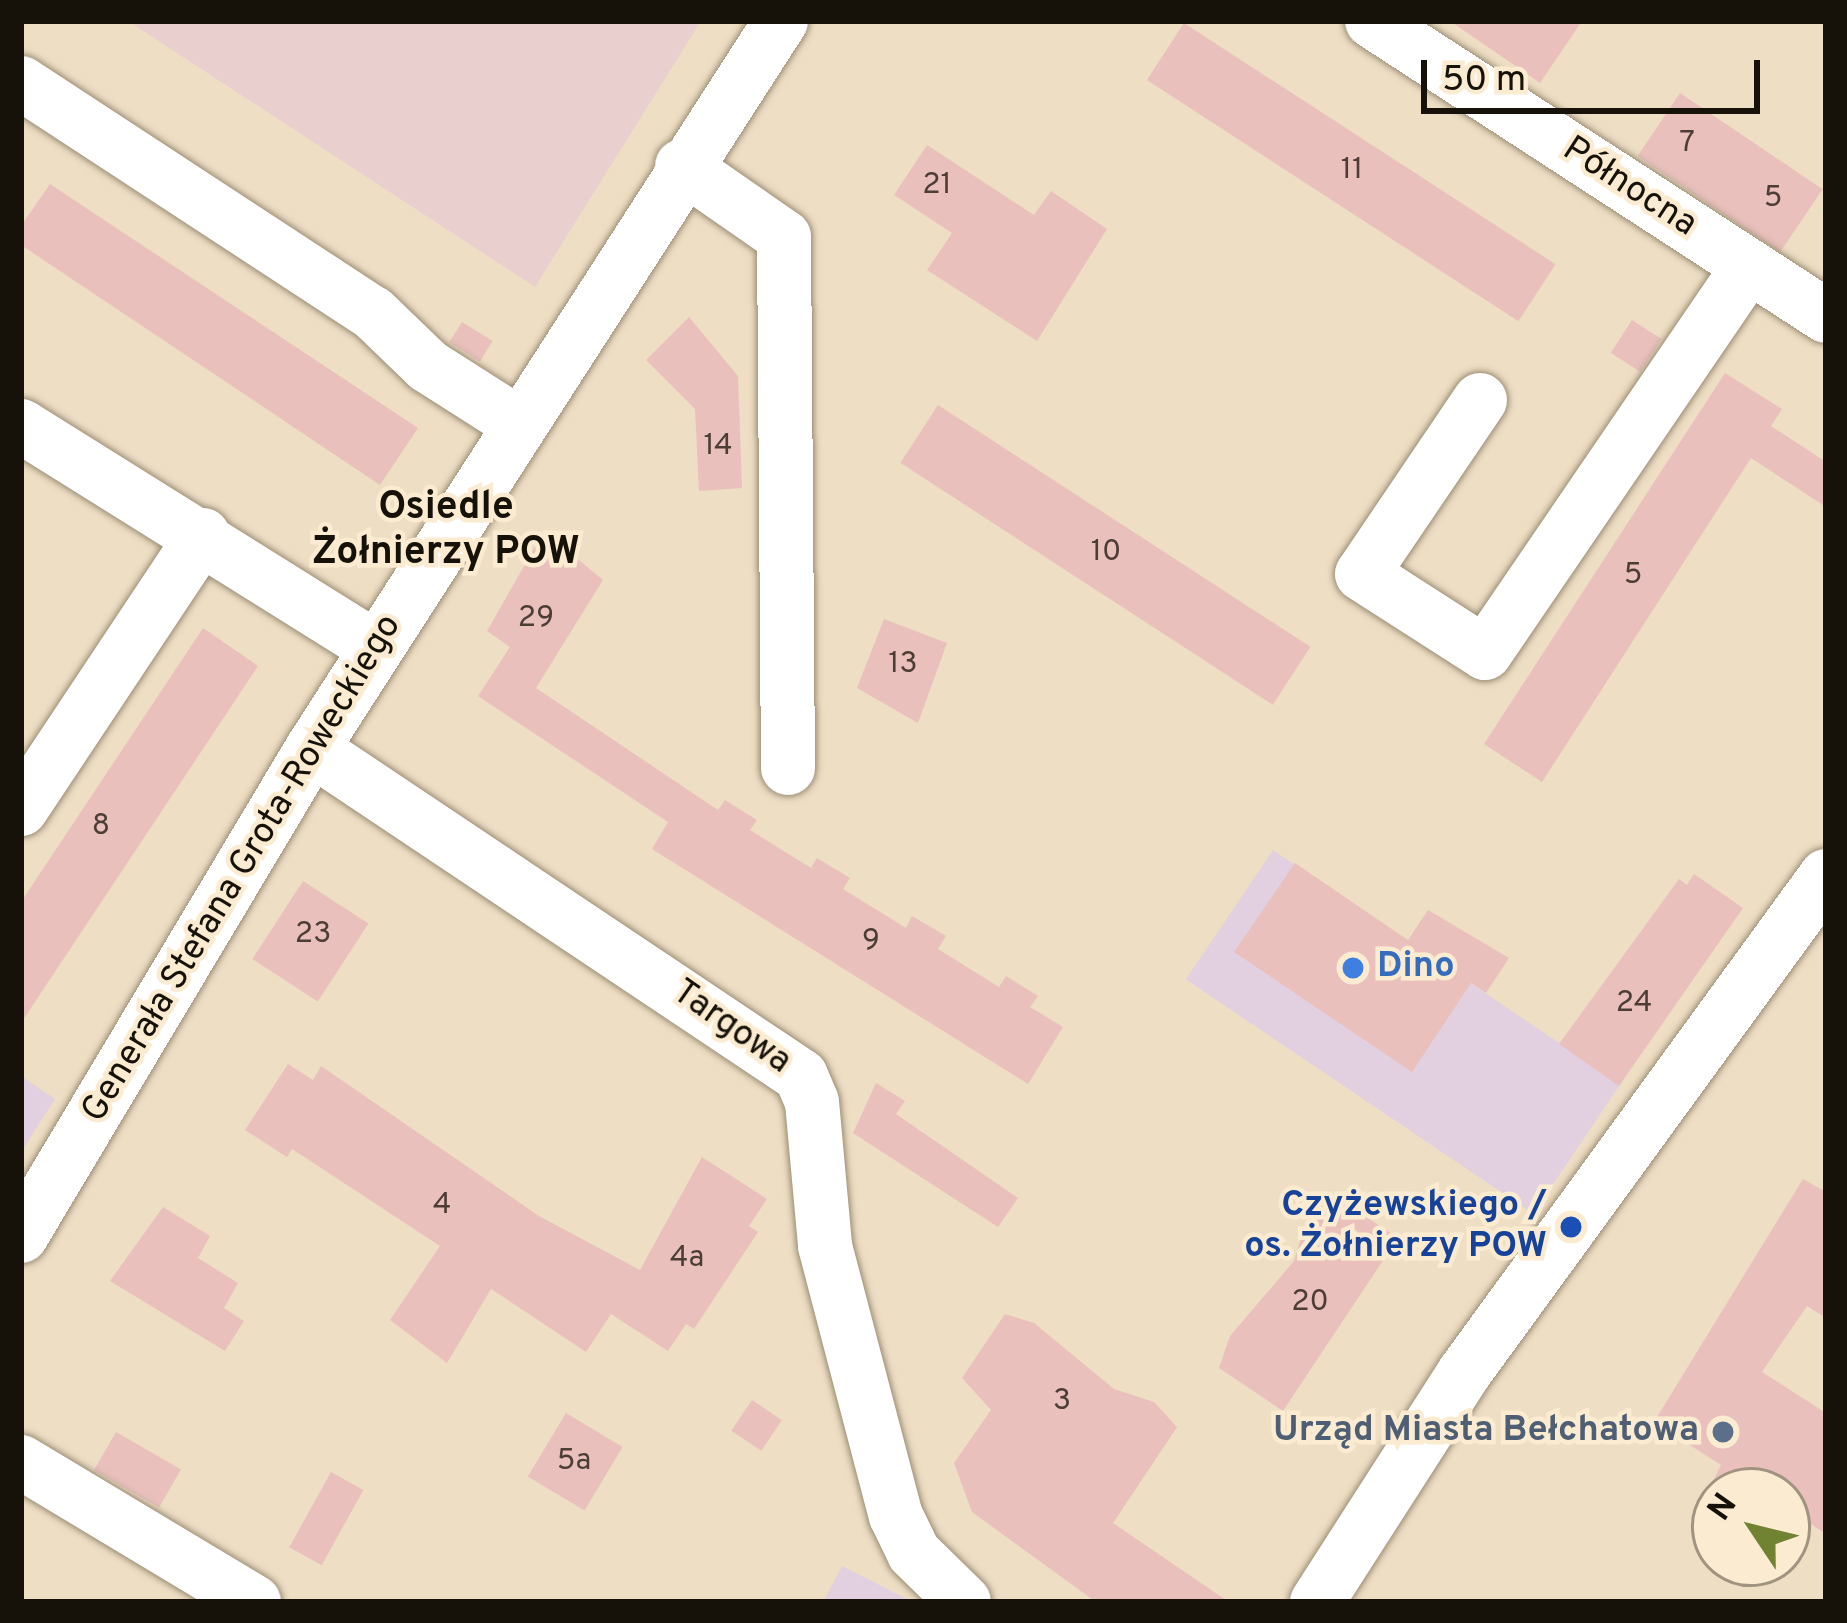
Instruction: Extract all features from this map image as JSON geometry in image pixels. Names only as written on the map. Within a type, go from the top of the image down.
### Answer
[{"type":"street","name":"Generała Stefana Grota-Roweckiego","points":[[21,1236],[312,749],[682,166],[781,21]]},
{"type":"street","name":"Północna","points":[[1372,21],[1826,316]]},
{"type":"street","points":[[21,83],[374,313],[428,366],[518,424]]},
{"type":"street","points":[[682,166],[784,237],[788,768]]},
{"type":"street","points":[[1480,400],[1362,574],[1485,652],[1749,266]]},
{"type":"street","points":[[21,426],[203,535],[376,648]]},
{"type":"street","points":[[21,809],[203,535]]},
{"type":"street","name":"Targowa","points":[[312,749],[801,1076],[812,1102],[825,1246],[896,1516],[914,1552],[964,1602]]},
{"type":"street","points":[[1317,1602],[1464,1373],[1826,876]]},
{"type":"street","points":[[21,1462],[254,1602]]},
{"type":"shaded area","points":[[128,21],[701,21],[535,287]]},
{"type":"shaded area","points":[[1273,850],[1620,1084],[1533,1214],[1186,979]]},
{"type":"shaded area","points":[[21,1076],[55,1099],[21,1152]]},
{"type":"shaded area","points":[[842,1566],[911,1601],[912,1602],[823,1602]]},
{"type":"building","points":[[1450,21],[1582,21],[1540,83]]},
{"type":"building","points":[[1184,23],[1556,264],[1518,321],[1147,80]]},
{"type":"building","points":[[1680,93],[1823,189],[1780,252],[1638,156]]},
{"type":"building","points":[[927,145],[1034,215],[1051,191],[1107,229],[1037,341],[927,270],[952,233],[894,195]]},
{"type":"building","points":[[50,184],[418,428],[380,485],[21,245],[21,226]]},
{"type":"building","points":[[689,317],[738,376],[742,488],[699,491],[695,409],[646,360]]},
{"type":"building","points":[[1632,320],[1661,339],[1640,372],[1611,353]]},
{"type":"building","points":[[462,322],[493,341],[480,361],[449,342]]},
{"type":"building","points":[[1725,373],[1782,409],[1771,426],[1826,462],[1826,507],[1751,458],[1542,782],[1484,744]]},
{"type":"building","points":[[938,405],[1310,647],[1273,705],[900,463]]},
{"type":"building","points":[[544,531],[603,580],[536,688],[718,810],[725,800],[757,820],[750,830],[811,868],[817,858],[850,878],[843,889],[906,928],[912,916],[946,936],[938,949],[999,987],[1006,976],[1038,996],[1030,1007],[1063,1027],[1028,1084],[652,849],[668,822],[478,696],[510,647],[487,631]]},
{"type":"building","points":[[884,619],[947,643],[918,723],[857,688]]},
{"type":"building","points":[[203,628],[258,666],[21,1023],[21,902]]},
{"type":"building","name":"Dino","points":[[1295,863],[1408,940],[1428,910],[1509,958],[1486,993],[1471,983],[1412,1072],[1234,952]]},
{"type":"building","points":[[1694,874],[1743,908],[1619,1086],[1559,1044],[1679,879],[1687,885]]},
{"type":"building","points":[[303,881],[368,923],[318,1001],[252,959]]},
{"type":"building","points":[[288,1064],[313,1080],[321,1066],[539,1216],[640,1270],[702,1157],[767,1199],[749,1226],[758,1232],[694,1329],[686,1324],[668,1351],[611,1314],[586,1352],[491,1289],[447,1363],[390,1320],[440,1246],[292,1149],[287,1157],[245,1130]]},
{"type":"building","points":[[876,1083],[905,1101],[896,1114],[1018,1198],[998,1227],[853,1133]]},
{"type":"building","points":[[1803,1179],[1826,1192],[1826,1318],[1807,1306],[1762,1372],[1826,1413],[1826,1534],[1811,1524],[1811,1467],[1720,1467],[1654,1422]]},
{"type":"building","points":[[1333,1195],[1398,1238],[1283,1411],[1219,1368],[1230,1336],[1294,1261],[1307,1219]]},
{"type":"building","points":[[163,1207],[210,1236],[198,1258],[238,1283],[224,1308],[244,1321],[225,1351],[110,1281]]},
{"type":"building","points":[[1005,1314],[1034,1323],[1114,1389],[1154,1402],[1177,1427],[1113,1523],[1229,1602],[1096,1602],[972,1512],[954,1463],[991,1410],[962,1378]]},
{"type":"building","points":[[752,1400],[782,1420],[761,1451],[731,1431]]},
{"type":"building","points":[[566,1413],[623,1447],[584,1510],[528,1476]]},
{"type":"building","points":[[116,1432],[181,1470],[159,1508],[94,1470]]},
{"type":"building","points":[[331,1472],[363,1490],[322,1565],[289,1547]]},
{"type":"place","name":"Dino","points":[[1353,968]]},
{"type":"place","name":"Czyżewskiego / os. Żołnierzy POW","points":[[1571,1227]]},
{"type":"place","name":"Urząd Miasta Bełchatowa","points":[[1723,1432]]},
{"type":"district","name":"Osiedle Żołnierzy POW","points":[[446,532]]}]
